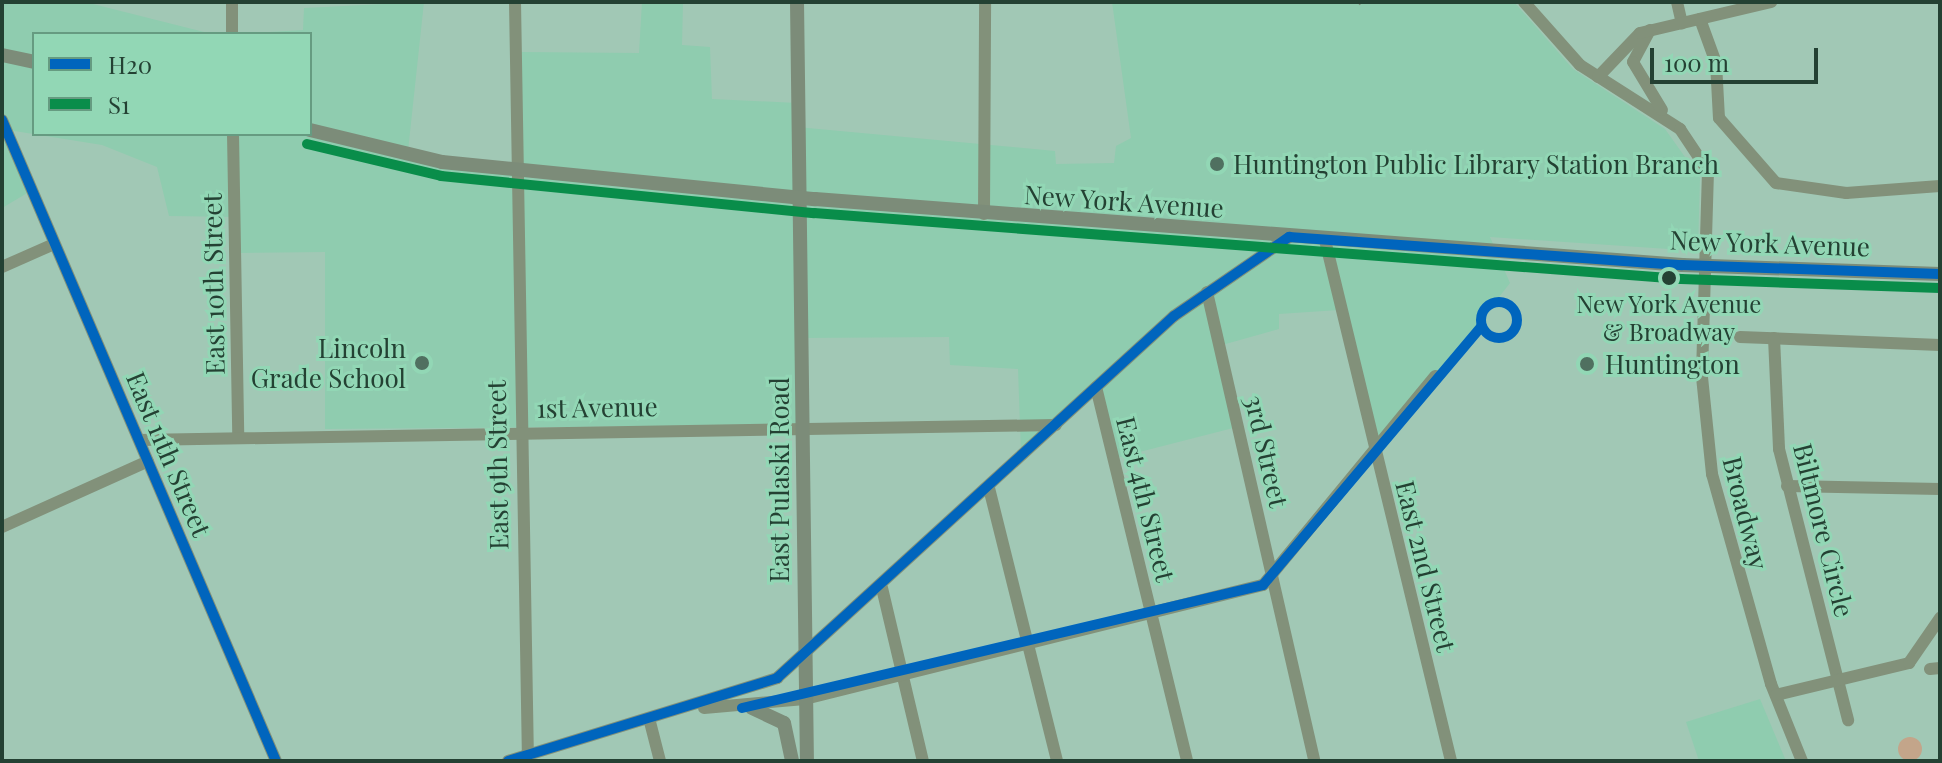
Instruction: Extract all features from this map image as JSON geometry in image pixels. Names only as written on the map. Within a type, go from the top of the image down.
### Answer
[{"type":"main road","name":"East Pulaski Road","points":[[797,2],[807,761]]},
{"type":"main road","points":[[2,55],[32,62]]},
{"type":"main road","name":"New York Avenue","points":[[312,130],[442,162],[799,198],[1325,240],[1708,265],[1940,274]]},
{"type":"main road","points":[[752,708],[784,723],[792,761]]},
{"type":"street","points":[[232,2],[232,32]]},
{"type":"street","name":"East 9th Street","points":[[515,2],[518,430],[528,759]]},
{"type":"street","points":[[984,214],[985,2]]},
{"type":"street","points":[[1524,2],[1598,77],[1669,119]]},
{"type":"street","points":[[1677,2],[1682,23]]},
{"type":"street","points":[[1598,77],[1631,36],[1771,2]]},
{"type":"street","points":[[1700,19],[1716,63],[1719,118],[1776,183],[1846,193],[1940,186]]},
{"type":"street","name":"Broadway","points":[[1650,30],[1636,49],[1635,72],[1708,171],[1708,265],[1702,377],[1712,474],[1776,695],[1802,761]]},
{"type":"street","name":"East 11th Street","points":[[2,120],[276,761]]},
{"type":"street","name":"East 10th Street","points":[[233,136],[238,433]]},
{"type":"street","points":[[508,761],[528,759],[650,722],[777,678],[882,588],[1096,387],[1207,292],[1289,237]]},
{"type":"street","name":"East 2nd Street","points":[[1325,240],[1451,761]]},
{"type":"street","points":[[2,267],[54,244]]},
{"type":"street","name":"3rd Street","points":[[1207,292],[1314,761]]},
{"type":"street","points":[[1740,337],[1940,345]]},
{"type":"street","name":"Biltmore Circle","points":[[1774,338],[1787,486],[1842,683],[1848,720]]},
{"type":"street","points":[[694,708],[752,708],[805,699],[1274,577],[1435,376]]},
{"type":"street","name":"East 4th Street","points":[[1096,387],[1187,761]]},
{"type":"street","name":"1st Avenue","points":[[140,440],[238,433],[1056,425]]},
{"type":"street","points":[[2,527],[148,461]]},
{"type":"street","points":[[1787,486],[1940,489]]},
{"type":"street","points":[[989,488],[1057,761]]},
{"type":"street","points":[[882,588],[923,761]]},
{"type":"street","points":[[1776,695],[1842,683],[1909,663],[1940,618]]},
{"type":"street","points":[[650,722],[660,761]]},
{"type":"shaded area","points":[[2,2],[85,2],[204,32],[32,32],[32,134],[2,129]]},
{"type":"shaded area","points":[[424,2],[408,151],[517,167],[518,52],[639,53],[642,2],[683,3],[682,45],[710,47],[712,99],[797,103],[797,127],[1055,151],[1056,164],[1114,163],[1116,146],[1131,138],[1112,2],[1514,2],[1573,69],[1665,129],[1700,178],[1698,251],[1490,237],[1510,283],[1378,452],[1339,310],[1279,314],[1279,329],[1222,345],[1241,426],[1116,458],[1097,385],[1021,453],[1018,369],[950,365],[949,337],[799,338],[801,425],[325,429],[325,252],[239,253],[238,217],[169,216],[157,167],[102,145],[46,136],[312,136],[312,32],[271,32],[303,30],[304,8]]},
{"type":"shaded area","points":[[2,130],[29,192],[2,208]]},
{"type":"shaded area","points":[[1760,699],[1786,761],[1699,761],[1686,722]]},
{"type":"shaded area","points":[[1910,737],[1919,740],[1922,749],[1919,758],[1910,761],[1901,758],[1898,749],[1901,740]]},
{"type":"transit line","name":"H20","points":[[2,120],[276,761]]},
{"type":"transit line","name":"S1","points":[[307,144],[441,176],[814,213],[1681,279],[1940,288]]},
{"type":"transit line","name":"H20","points":[[1289,237],[1682,265],[1940,274]]},
{"type":"transit line","name":"H20","points":[[508,761],[777,678],[1174,316],[1289,237]]},
{"type":"transit line","name":"H20","points":[[1499,302],[1512,307],[1517,320],[1512,333],[1499,338],[1486,333],[1481,320],[1486,307],[1499,302]]},
{"type":"transit line","name":"H20","points":[[742,708],[1263,585],[1482,326]]},
{"type":"place","name":"Huntington Public Library Station Branch","points":[[1217,164]]},
{"type":"place","name":"New York Avenue & Broadway","points":[[1669,278]]},
{"type":"place","name":"Lincoln Grade School","points":[[422,363]]},
{"type":"place","name":"Huntington","points":[[1587,364]]}]
